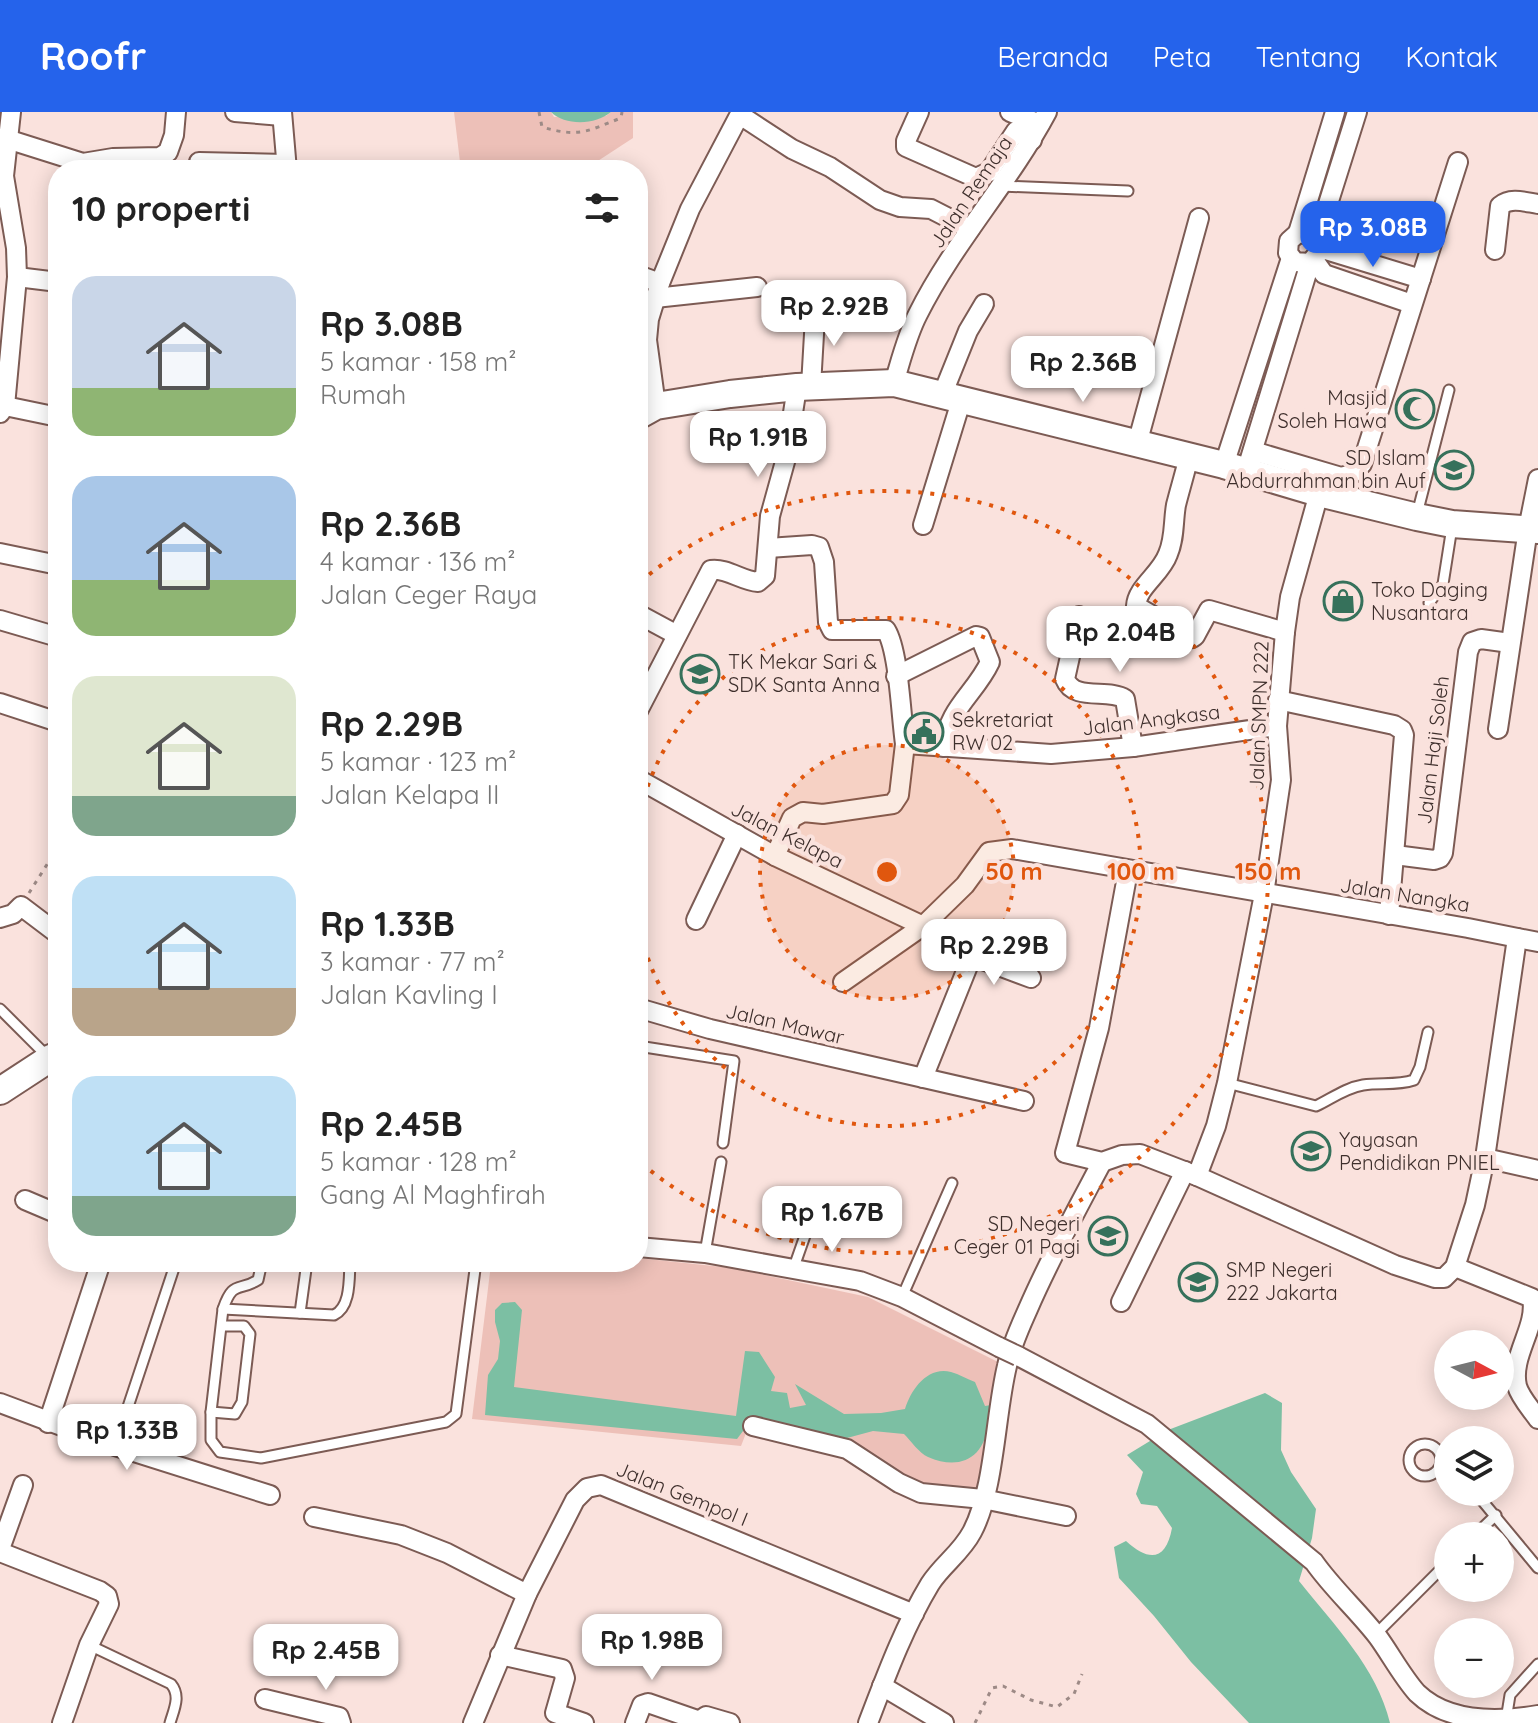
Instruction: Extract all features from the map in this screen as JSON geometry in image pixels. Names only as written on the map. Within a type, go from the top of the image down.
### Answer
[{"type":"main road","points":[[648,411],[804,387],[894,383],[1189,456],[1241,463],[1319,493],[1417,517],[1452,524],[1533,529]]},
{"type":"main road","points":[[0,1091],[48,1066]]},
{"type":"street","points":[[11,112],[3,184],[16,248],[17,277],[7,316],[3,409],[48,416]]},
{"type":"street","points":[[101,160],[160,157],[168,152],[174,135],[176,112]]},
{"type":"street","points":[[235,112],[282,114],[285,160]]},
{"type":"street","points":[[919,112],[906,147],[976,178],[989,172],[1016,131],[1039,125]]},
{"type":"street","points":[[1010,112],[1039,125]]},
{"type":"street","points":[[1315,252],[1300,264],[1288,253],[1289,241],[1298,233],[1335,112]]},
{"type":"street","points":[[1241,463],[1315,252],[1357,112]]},
{"type":"street","points":[[648,330],[657,290],[690,209],[740,114],[792,149],[830,167],[880,200],[900,207],[931,209],[970,229]]},
{"type":"street","name":"Jalan Remaja","points":[[894,383],[917,314],[1039,125]]},
{"type":"street","points":[[7,139],[74,160]]},
{"type":"street","points":[[1241,463],[1341,477],[1352,474],[1362,464],[1458,162]]},
{"type":"street","points":[[1495,250],[1500,206],[1517,201],[1538,204]]},
{"type":"street","points":[[1137,444],[1199,218]]},
{"type":"street","points":[[1298,233],[1308,233],[1324,274],[1412,304]]},
{"type":"street","points":[[1315,252],[1421,279]]},
{"type":"street","points":[[1241,463],[1291,258]]},
{"type":"street","points":[[17,277],[48,281]]},
{"type":"street","points":[[648,283],[657,290],[757,287]]},
{"type":"street","points":[[923,525],[968,331],[984,304]]},
{"type":"street","points":[[648,692],[711,570],[748,581],[758,582],[765,576],[770,516],[804,387],[815,317]]},
{"type":"street","points":[[1189,456],[1168,555],[1159,574],[1138,595],[1136,606],[1192,638],[1209,610],[1285,632]]},
{"type":"street","points":[[1498,729],[1510,643],[1533,529],[1538,479]]},
{"type":"street","name":"Jalan SMPN 222","points":[[1121,1302],[1216,1126],[1227,1083],[1264,894],[1281,780],[1278,700],[1290,597],[1319,493]]},
{"type":"street","points":[[768,548],[819,547],[824,562],[830,628],[835,632],[886,630],[890,636],[905,744],[899,795],[893,804],[823,814],[798,814],[792,818],[775,856]]},
{"type":"street","points":[[0,553],[48,563]]},
{"type":"street","points":[[1079,616],[1065,679],[1075,691],[1125,699],[1133,747]]},
{"type":"street","points":[[648,619],[677,635]]},
{"type":"street","points":[[0,620],[48,634]]},
{"type":"street","points":[[896,676],[976,636],[980,637],[990,662],[954,711],[945,733],[944,747]]},
{"type":"street","name":"Jalan Haji Soleh","points":[[1395,855],[1434,860],[1443,853],[1468,652],[1472,642],[1481,639],[1510,643]]},
{"type":"street","points":[[1278,700],[1394,725],[1402,730],[1389,915]]},
{"type":"street","points":[[0,703],[48,719]]},
{"type":"street","name":"Jalan Angkasa","points":[[905,744],[1051,754],[1133,747],[1277,726]]},
{"type":"street","name":"Jalan Kelapa","points":[[648,785],[775,856],[923,926],[972,956],[1031,978]]},
{"type":"street","points":[[696,920],[737,834]]},
{"type":"street","points":[[843,982],[923,926],[965,885],[981,859],[998,849],[1264,894]]},
{"type":"street","points":[[1128,871],[1099,1028],[1065,1153],[1102,1162],[1132,1153],[1191,1174],[1395,1265],[1435,1278],[1444,1278],[1455,1267],[1475,1205],[1485,1158],[1517,938]]},
{"type":"street","name":"Jalan Nangka","points":[[1264,894],[1538,942]]},
{"type":"street","points":[[0,918],[13,914],[21,906],[48,926]]},
{"type":"street","points":[[923,1078],[972,956]]},
{"type":"street","name":"Jalan Mawar","points":[[648,1011],[710,1029],[1024,1101]]},
{"type":"street","points":[[1485,1158],[1538,1170]]},
{"type":"street","points":[[868,1723],[914,1614],[940,1569],[958,1553],[973,1531],[983,1499],[1013,1344],[1043,1274],[1102,1162]]},
{"type":"street","points":[[25,1200],[48,1210]]},
{"type":"street","points":[[648,1248],[705,1253],[860,1281],[902,1297],[1018,1356],[1147,1424],[1314,1562],[1376,1634],[1417,1693],[1456,1721],[1506,1720],[1538,1715]]},
{"type":"street","points":[[1455,1267],[1535,1300],[1516,1373],[1518,1388],[1538,1419]]},
{"type":"street","points":[[48,1423],[98,1272]]},
{"type":"street","points":[[0,1403],[115,1446],[270,1495]]},
{"type":"street","points":[[753,1426],[847,1449],[899,1483],[921,1493],[983,1499],[1066,1516]]},
{"type":"street","points":[[23,1485],[0,1550],[100,1591],[107,1596],[109,1604],[89,1645],[62,1723]]},
{"type":"street","name":"Jalan Gempol I","points":[[473,1723],[527,1594],[575,1500],[587,1488],[601,1485],[914,1614]]},
{"type":"street","points":[[314,1517],[401,1535],[447,1553],[527,1594]]},
{"type":"street","points":[[500,1655],[562,1669],[565,1678],[555,1713],[584,1723]]},
{"type":"street","points":[[882,1686],[944,1723]]},
{"type":"street","points":[[265,1699],[339,1717],[341,1723]]},
{"type":"street","points":[[635,1723],[642,1705],[648,1703],[696,1721],[706,1716],[730,1723]]},
{"type":"lane","points":[[1001,186],[1128,191]]},
{"type":"lane","points":[[1417,517],[1449,390]]},
{"type":"lane","points":[[1429,603],[1443,584],[1452,524]]},
{"type":"lane","points":[[0,1009],[48,1054]]},
{"type":"lane","points":[[1227,1083],[1316,1106],[1348,1089],[1366,1084],[1400,1085],[1414,1080],[1428,1032]]},
{"type":"lane","points":[[648,1048],[734,1061],[723,1143]]},
{"type":"lane","points":[[705,1253],[721,1162]]},
{"type":"lane","points":[[902,1297],[952,1183]]},
{"type":"lane","points":[[794,1267],[814,1210]]},
{"type":"lane","points":[[115,1446],[173,1272]]},
{"type":"lane","points":[[260,1272],[258,1280],[238,1286],[228,1295],[223,1309],[211,1412],[211,1440],[220,1452],[261,1458],[446,1422],[456,1414],[475,1272]]},
{"type":"lane","points":[[300,1313],[306,1272]]},
{"type":"lane","points":[[223,1309],[334,1315],[346,1303],[349,1272]]},
{"type":"lane","points":[[211,1412],[235,1414],[240,1409],[245,1375],[250,1334],[244,1326],[222,1326]]},
{"type":"lane","points":[[1488,1506],[1538,1568]]},
{"type":"lane","points":[[1489,1522],[1496,1515]]},
{"type":"lane","points":[[1376,1634],[1434,1576]]},
{"type":"lane","points":[[89,1645],[171,1684],[176,1689],[177,1698],[170,1723]]},
{"type":"lane","points":[[1506,1720],[1514,1689],[1538,1664]]},
{"type":"path","points":[[539,112],[542,127],[584,133],[621,118],[622,112]]},
{"type":"path","points":[[21,906],[48,863]]},
{"type":"path","points":[[975,1723],[992,1688],[996,1686],[1057,1707],[1074,1694],[1082,1674]]},
{"type":"shaded area","points":[[454,112],[551,112],[554,117],[633,112],[633,138],[599,160],[460,160]]},
{"type":"shaded area","points":[[551,112],[611,112],[597,119],[572,122]]},
{"type":"shaded area","points":[[648,1259],[732,1268],[868,1297],[1004,1365],[986,1503],[932,1491],[847,1449],[748,1428],[741,1446],[472,1419],[490,1272],[648,1272]]},
{"type":"shaded area","points":[[515,1302],[522,1310],[514,1387],[736,1416],[745,1351],[759,1352],[775,1377],[771,1391],[787,1393],[790,1408],[806,1405],[795,1384],[844,1414],[905,1409],[921,1381],[942,1371],[975,1382],[985,1406],[991,1405],[994,1418],[988,1423],[982,1445],[976,1453],[960,1462],[950,1463],[925,1455],[904,1434],[873,1431],[847,1438],[749,1423],[737,1439],[485,1415],[488,1375],[498,1359],[500,1341],[495,1310],[502,1303]]},
{"type":"shaded area","points":[[1265,1393],[1282,1403],[1281,1450],[1291,1472],[1316,1509],[1312,1538],[1299,1581],[1365,1666],[1384,1703],[1390,1723],[1249,1723],[1191,1662],[1119,1578],[1114,1547],[1126,1541],[1142,1552],[1155,1555],[1166,1547],[1172,1528],[1157,1506],[1141,1504],[1136,1494],[1143,1472],[1127,1455],[1168,1430]]},
{"type":"place","name":"Masjid Soleh Hawa","points":[[1415,409]]},
{"type":"place","name":"SD Islam Abdurrahman bin Auf","points":[[1454,470]]},
{"type":"place","name":"Toko Daging Nusantara","points":[[1343,601]]},
{"type":"place","name":"TK Mekar Sari & SDK Santa Anna","points":[[700,674]]},
{"type":"place","name":"Sekretariat RW 02","points":[[924,732]]},
{"type":"place","name":"Yayasan Pendidikan PNIEL","points":[[1311,1151]]},
{"type":"place","name":"SD Negeri Ceger 01 Pagi","points":[[1108,1236]]},
{"type":"place","name":"SMP Negeri 222 Jakarta","points":[[1198,1282]]}]
